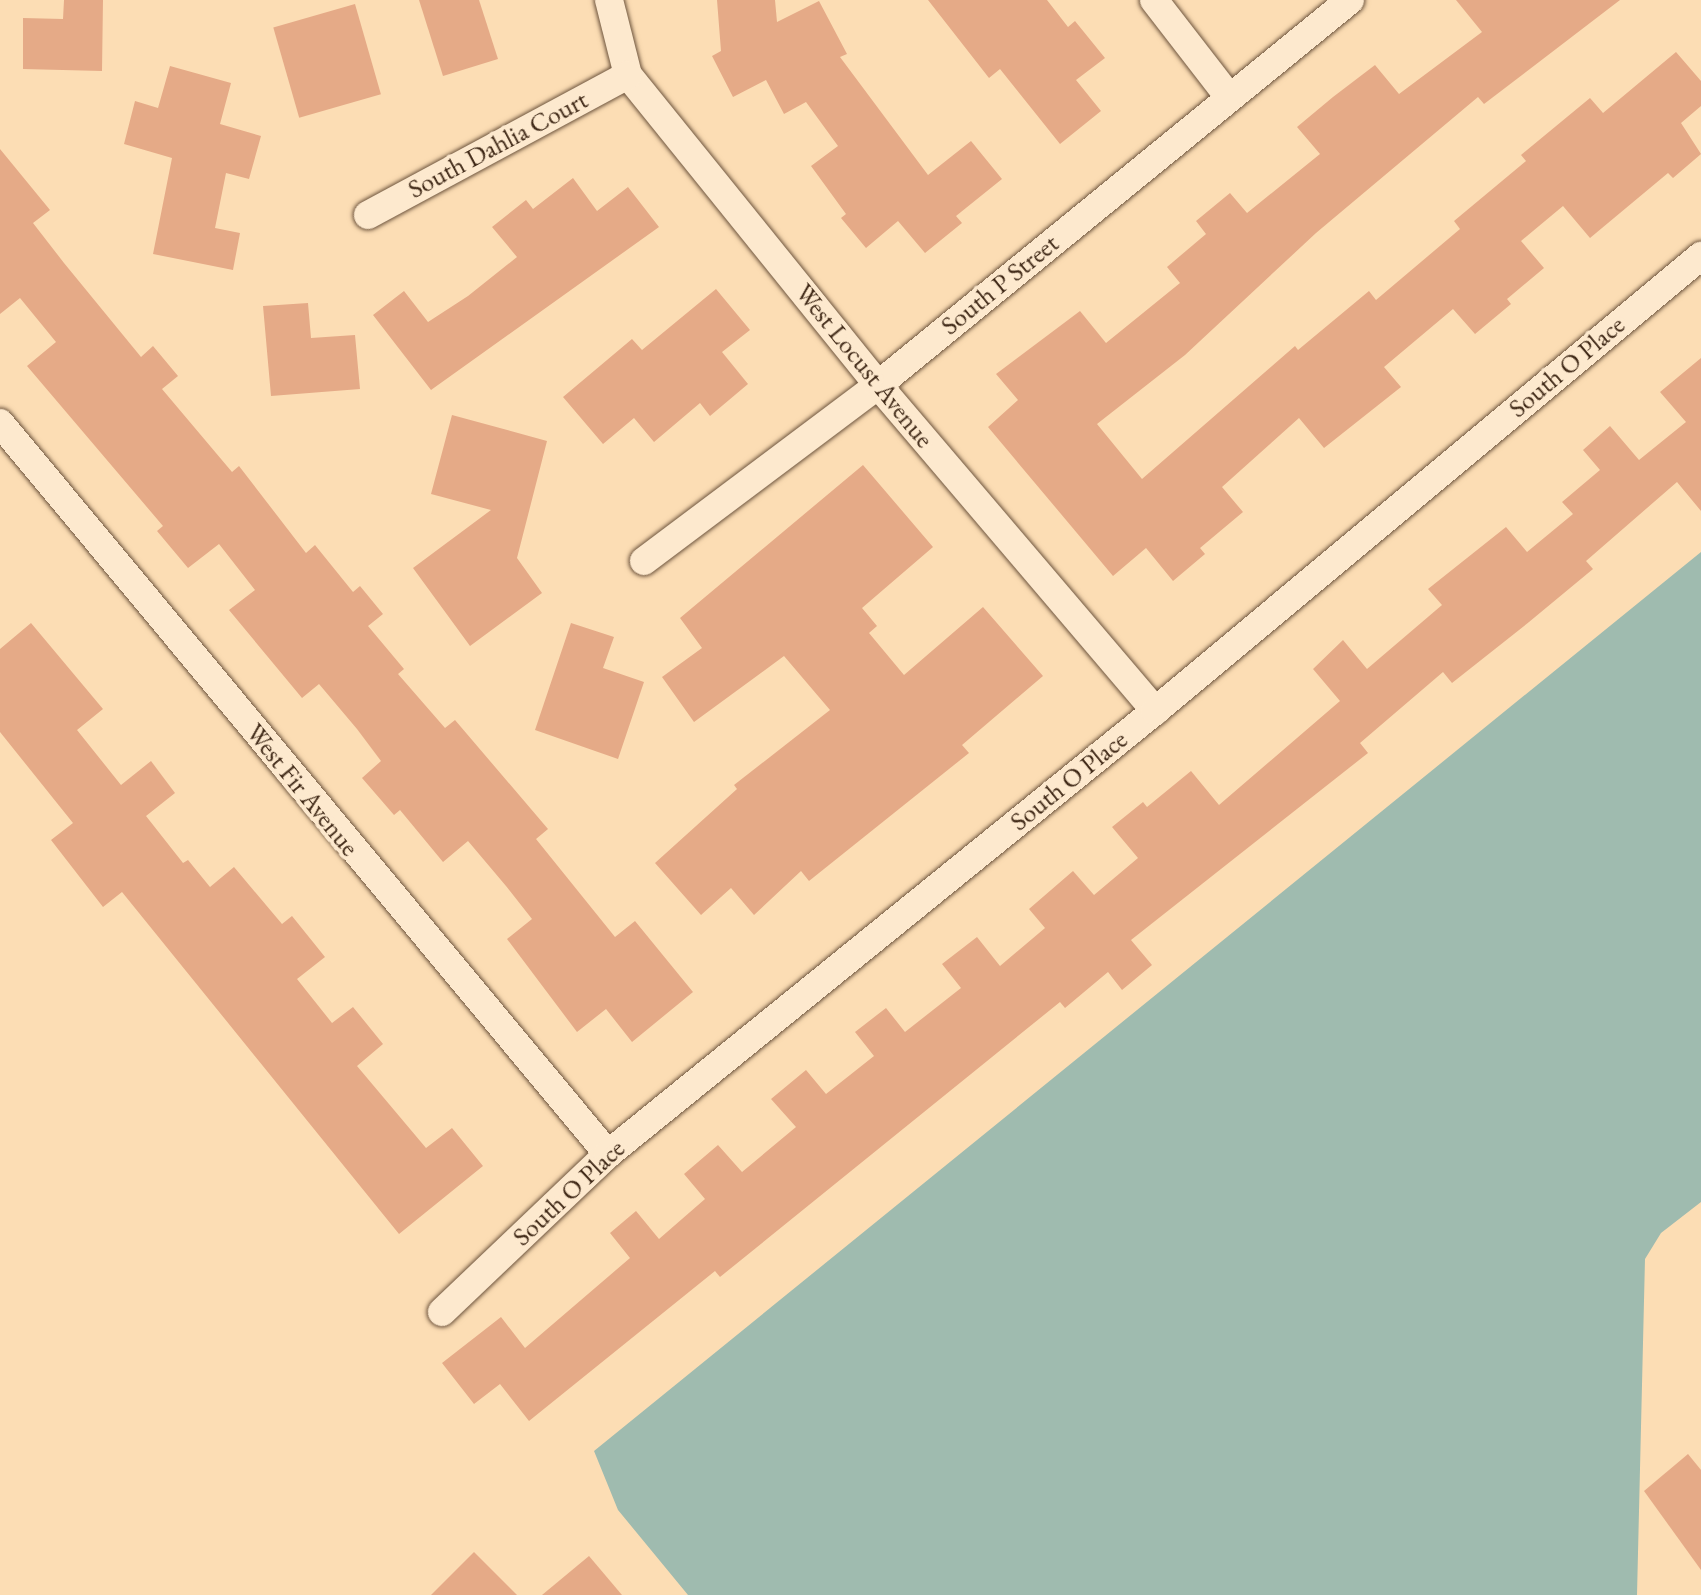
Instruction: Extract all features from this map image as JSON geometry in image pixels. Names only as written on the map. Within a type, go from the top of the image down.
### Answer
[{"type":"street","name":"West Locust Avenue","points":[[609,0],[628,75],[878,385],[1155,711]]},
{"type":"street","points":[[1154,0],[1229,97]]},
{"type":"street","name":"South P Street","points":[[644,561],[878,385],[1350,0]]},
{"type":"street","name":"South Dahlia Court","points":[[368,215],[628,75]]},
{"type":"street","name":"South O Place","points":[[442,1312],[608,1154],[1155,711],[1701,256]]},
{"type":"street","name":"West Fir Avenue","points":[[0,423],[608,1154]]},
{"type":"shaded area","points":[[1701,552],[1701,1202],[1661,1233],[1645,1259],[1637,1595],[688,1595],[618,1510],[594,1451]]},
{"type":"building","points":[[64,0],[103,0],[102,71],[23,69],[23,18],[63,19]]},
{"type":"building","points":[[419,0],[479,0],[498,59],[443,76]]},
{"type":"building","points":[[717,0],[775,0],[777,22],[819,1],[847,54],[840,57],[928,175],[971,141],[1002,179],[956,216],[962,223],[925,253],[898,221],[866,248],[841,218],[846,214],[811,166],[838,146],[806,102],[784,114],[766,80],[733,97],[712,56],[721,51]]},
{"type":"building","points":[[928,0],[1047,0],[1068,27],[1075,21],[1105,58],[1076,80],[1101,111],[1060,144],[1000,69],[989,78]]},
{"type":"building","points":[[1456,0],[1620,0],[1484,104],[1478,97],[1316,233],[1185,355],[1097,424],[1142,479],[1295,346],[1298,350],[1369,291],[1376,300],[1460,229],[1454,221],[1526,161],[1521,155],[1590,98],[1603,113],[1676,52],[1701,81],[1701,106],[1681,123],[1701,154],[1673,178],[1668,173],[1590,238],[1563,206],[1521,241],[1544,268],[1507,299],[1511,304],[1475,334],[1453,309],[1384,367],[1401,387],[1324,448],[1299,418],[1222,487],[1243,512],[1200,548],[1205,554],[1173,581],[1146,548],[1113,576],[988,427],[1018,400],[996,374],[1080,311],[1106,343],[1180,283],[1167,267],[1206,234],[1196,221],[1230,193],[1247,213],[1320,154],[1297,127],[1333,97],[1375,65],[1399,94],[1482,32]]},
{"type":"building","points":[[355,4],[381,94],[299,118],[273,27]]},
{"type":"building","points":[[170,66],[231,83],[220,124],[261,136],[249,179],[226,173],[215,228],[240,233],[233,270],[153,254],[172,158],[124,144],[135,101],[158,108]]},
{"type":"building","points":[[0,149],[50,210],[33,223],[64,263],[141,357],[153,346],[178,376],[162,389],[232,472],[239,466],[306,553],[315,545],[353,592],[360,586],[383,614],[368,626],[404,669],[398,674],[445,728],[455,720],[548,829],[536,839],[615,937],[635,921],[693,992],[632,1042],[606,1009],[577,1032],[507,939],[532,919],[506,886],[468,841],[443,862],[400,810],[394,815],[362,778],[381,761],[357,729],[319,684],[302,698],[229,610],[255,590],[219,544],[188,568],[157,531],[163,526],[27,366],[56,342],[20,298],[0,314]]},
{"type":"building","points":[[573,178],[597,211],[628,187],[659,227],[431,390],[373,315],[404,291],[428,322],[468,296],[517,257],[492,227],[526,200],[533,209]]},
{"type":"building","points":[[716,289],[750,330],[722,352],[748,384],[710,416],[700,403],[654,442],[634,418],[603,444],[563,397],[632,339],[642,350]]},
{"type":"building","points":[[308,303],[311,338],[355,335],[360,389],[271,396],[263,306]]},
{"type":"building","points":[[1701,358],[1701,511],[1677,482],[1586,561],[1593,569],[1529,622],[1452,683],[1443,672],[1360,743],[1368,753],[1131,940],[1152,965],[1122,990],[1108,972],[1065,1008],[1060,1002],[720,1277],[715,1271],[529,1421],[500,1384],[474,1404],[442,1363],[501,1317],[525,1348],[630,1258],[610,1233],[636,1211],[659,1239],[705,1199],[684,1174],[718,1145],[742,1172],[796,1127],[771,1099],[806,1070],[826,1094],[874,1056],[855,1032],[886,1008],[905,1032],[961,988],[942,964],[977,937],[1000,966],[1045,928],[1029,909],[1073,871],[1094,895],[1138,858],[1112,827],[1143,802],[1147,807],[1191,771],[1219,805],[1340,701],[1313,669],[1343,640],[1367,669],[1442,605],[1428,589],[1506,527],[1527,552],[1573,514],[1562,502],[1600,470],[1583,450],[1610,426],[1639,460],[1686,422],[1660,392]]},
{"type":"building","points":[[452,415],[547,441],[517,558],[542,593],[470,646],[413,568],[491,510],[431,494]]},
{"type":"building","points":[[863,465],[933,547],[862,608],[877,626],[869,633],[904,675],[983,607],[1043,676],[962,745],[969,753],[809,881],[801,871],[754,915],[731,888],[701,915],[655,863],[737,789],[734,785],[830,710],[784,656],[694,722],[662,677],[702,648],[680,618]]},
{"type":"building","points":[[31,623],[103,709],[77,730],[121,785],[151,761],[175,793],[146,816],[183,863],[188,860],[210,887],[234,867],[282,924],[292,916],[325,957],[297,979],[332,1023],[353,1007],[383,1044],[357,1066],[426,1148],[452,1128],[483,1166],[399,1234],[122,892],[103,907],[51,840],[73,823],[0,732],[0,649]]},
{"type":"building","points":[[571,623],[614,637],[603,668],[644,682],[618,759],[535,730]]},
{"type":"building","points":[[1688,1454],[1701,1470],[1701,1570],[1644,1491]]},
{"type":"building","points":[[474,1552],[517,1595],[431,1595]]},
{"type":"building","points":[[589,1556],[622,1595],[542,1595]]}]
